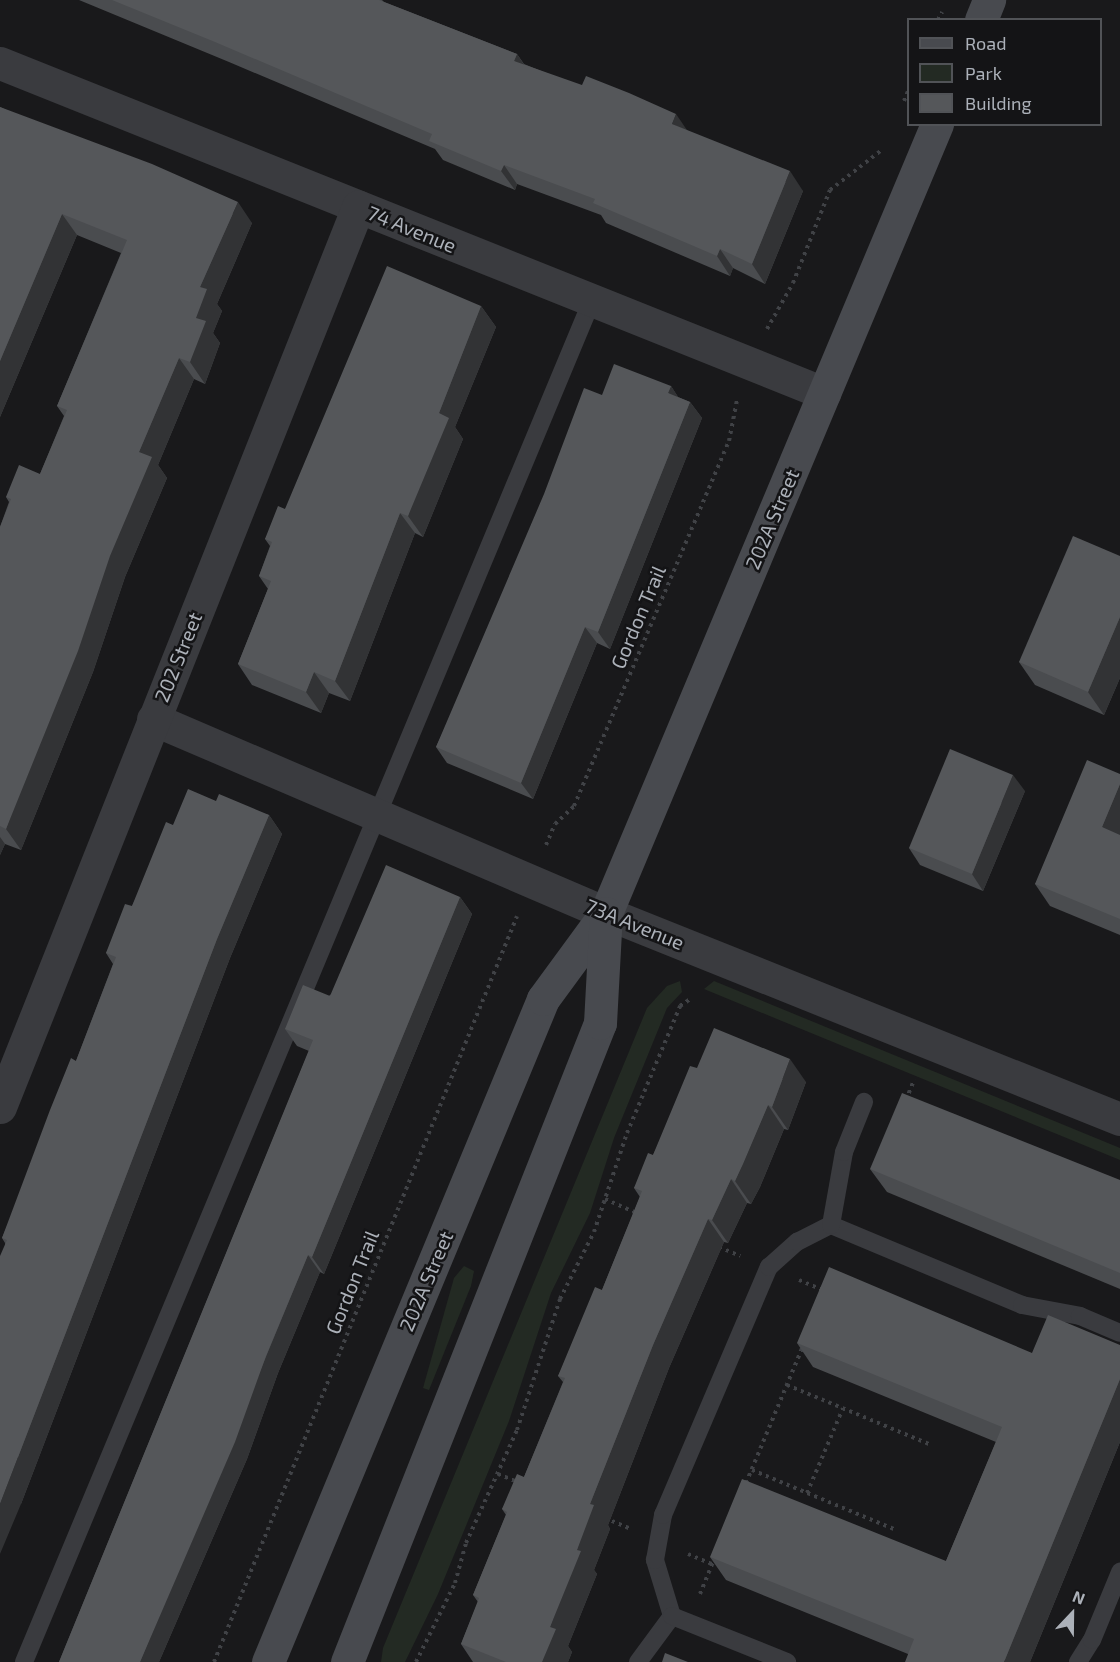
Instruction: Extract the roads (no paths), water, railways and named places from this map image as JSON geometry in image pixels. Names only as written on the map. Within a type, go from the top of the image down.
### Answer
[{"type":"main road","points":[[982,18],[989,0]]},
{"type":"main road","name":"202A Street","points":[[268,1662],[543,999],[606,913],[936,126]]},
{"type":"main road","name":"202A Street","points":[[347,1662],[600,1023],[606,913]]},
{"type":"street","name":"74 Avenue","points":[[0,63],[824,393]]},
{"type":"street","name":"202 Street","points":[[0,1107],[358,207]]},
{"type":"street","name":"73A Avenue","points":[[153,719],[606,913],[1120,1119]]},
{"type":"lane","points":[[24,1662],[592,300]]},
{"type":"lane","points":[[831,1225],[844,1152],[864,1102]]},
{"type":"lane","points":[[672,1616],[655,1560],[663,1515],[769,1267],[796,1242],[831,1225],[1022,1305],[1080,1316],[1120,1333]]},
{"type":"lane","points":[[1078,1662],[1092,1640],[1120,1572]]},
{"type":"lane","points":[[638,1662],[672,1616]]},
{"type":"lane","points":[[672,1616],[787,1662]]}]
